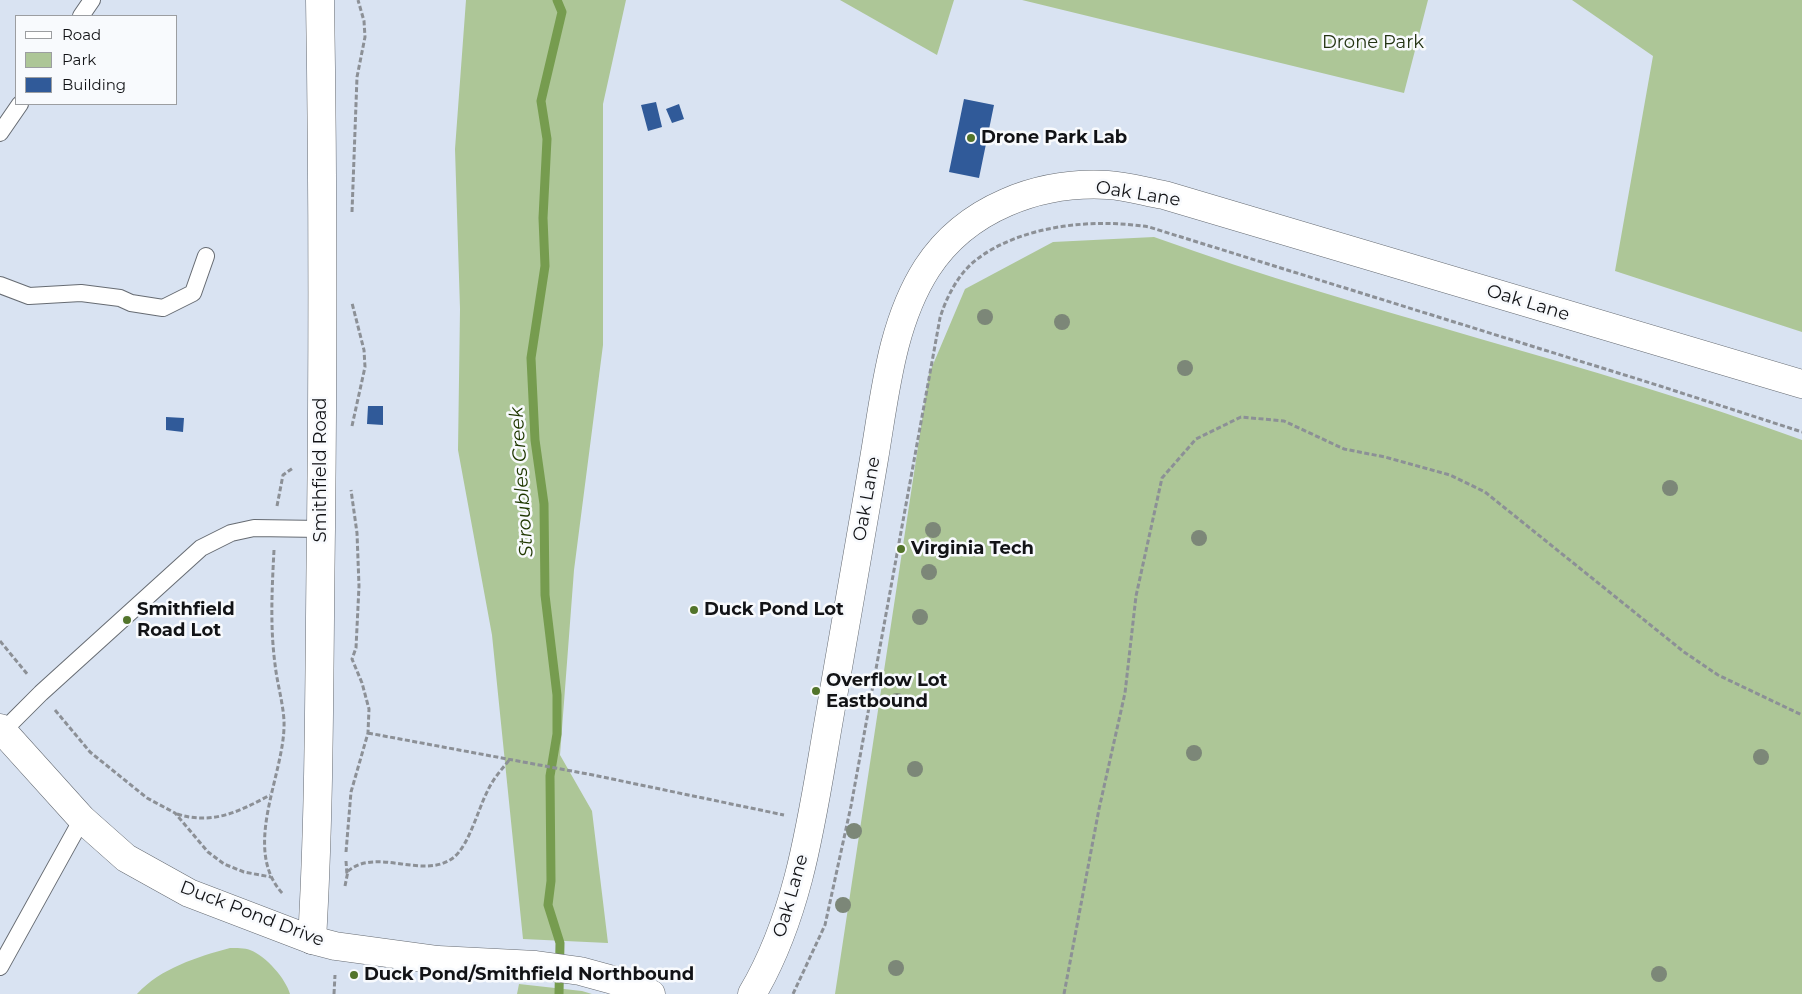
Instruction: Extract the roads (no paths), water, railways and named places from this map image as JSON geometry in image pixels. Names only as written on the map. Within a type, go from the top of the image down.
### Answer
[{"type":"street","name":"Smithfield Road","points":[[312,940],[319,725],[321,529],[323,144],[320,0]]},
{"type":"street","name":"Oak Lane","points":[[752,994],[776,950],[794,898],[817,784],[885,395],[904,315],[928,267],[957,234],[990,210],[1026,194],[1064,186],[1110,185],[1164,195],[1802,384]]},
{"type":"street","name":"Duck Pond Drive","points":[[1,730],[82,819],[126,858],[189,893],[312,940],[336,946],[438,960],[536,965],[580,971],[613,980],[651,994]]},
{"type":"lane","points":[[82,15],[92,0]]},
{"type":"lane","points":[[0,133],[19,105]]},
{"type":"lane","points":[[0,285],[29,296],[81,293],[120,298],[131,303],[163,308],[193,293],[206,256]]},
{"type":"lane","points":[[1,730],[201,548],[231,533],[254,528],[321,529]]},
{"type":"lane","points":[[0,967],[82,819]]},
{"type":"waterway","name":"Stroubles Creek","points":[[557,0],[562,12],[541,101],[547,139],[543,218],[545,266],[531,358],[535,440],[544,504],[545,595],[557,695],[557,734],[550,776],[551,881],[548,905],[560,943],[559,994]]},
{"type":"place","name":"Drone Park Lab","points":[[971,138]]},
{"type":"place","name":"Virginia Tech","points":[[901,549]]},
{"type":"place","name":"Duck Pond Lot","points":[[694,610]]},
{"type":"place","name":"Smithfield Road Lot","points":[[127,620]]},
{"type":"place","name":"Overflow Lot Eastbound","points":[[816,691]]},
{"type":"place","name":"Duck Pond/Smithfield Northbound","points":[[354,975]]},
{"type":"park label","name":"Drone Park","points":[[1373,43]]}]
